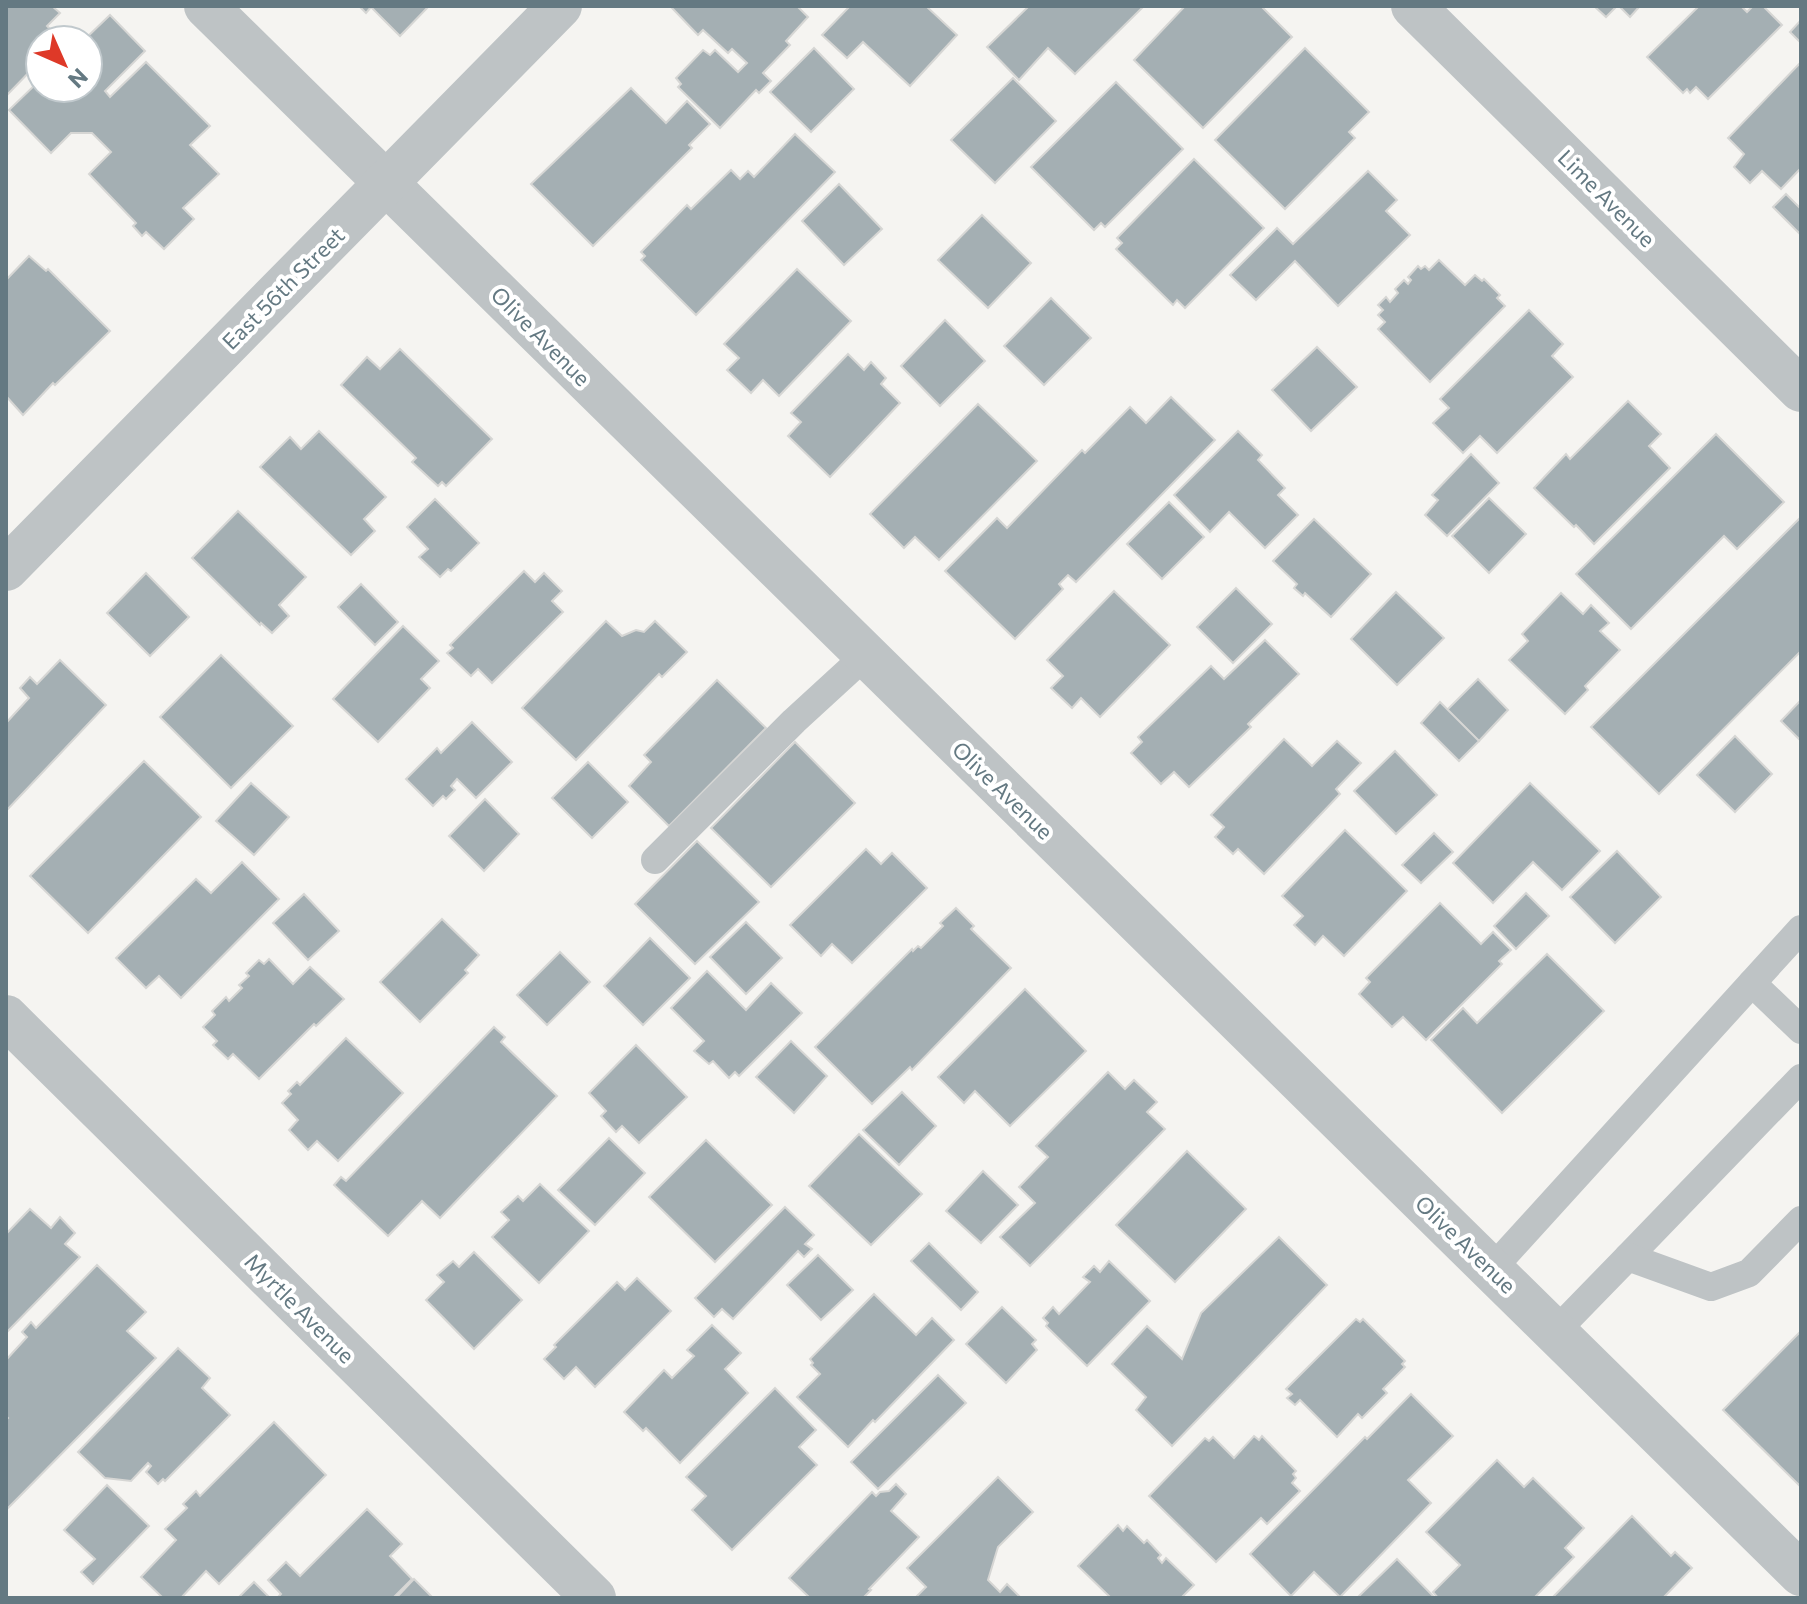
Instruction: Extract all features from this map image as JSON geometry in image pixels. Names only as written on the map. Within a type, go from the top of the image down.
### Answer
[{"type":"street","name":"Olive Avenue","points":[[206,6],[1801,1574]]},
{"type":"street","name":"East 56th Street","points":[[6,569],[560,6]]},
{"type":"street","name":"Lime Avenue","points":[[1413,6],[1801,390]]},
{"type":"street","name":"Myrtle Avenue","points":[[6,1017],[594,1598]]},
{"type":"lane","points":[[655,860],[794,721],[866,655]]},
{"type":"lane","points":[[1491,1270],[1801,929]]},
{"type":"lane","points":[[1752,983],[1801,1030]]},
{"type":"lane","points":[[1555,1332],[1801,1078]]},
{"type":"lane","points":[[1628,1257],[1711,1287],[1749,1273],[1801,1220]]},
{"type":"building","points":[[6,6],[52,6],[60,13],[49,24],[24,24],[24,77],[6,96]]},
{"type":"building","points":[[359,6],[429,6],[400,36],[371,7],[366,13]]},
{"type":"building","points":[[797,6],[808,17],[786,41],[790,45],[763,73],[771,81],[759,93],[756,90],[720,128],[678,87],[681,84],[676,78],[703,50],[710,55],[715,50],[738,72],[747,63],[732,49],[728,53],[703,30],[698,35],[672,8]]},
{"type":"building","points":[[850,6],[926,6],[957,35],[910,86],[863,42],[847,58],[822,35]]},
{"type":"building","points":[[1029,6],[1144,6],[1075,74],[1048,48],[1019,80],[987,47]]},
{"type":"building","points":[[1185,6],[1261,6],[1292,37],[1203,128],[1134,60]]},
{"type":"building","points":[[1594,6],[1617,6],[1606,17]]},
{"type":"building","points":[[1619,6],[1640,6],[1630,17]]},
{"type":"building","points":[[1699,6],[1741,6],[1747,12],[1753,6],[1763,6],[1782,25],[1708,99],[1696,87],[1690,93],[1687,89],[1683,93],[1647,57]]},
{"type":"building","points":[[110,15],[145,51],[105,91],[110,97],[146,62],[210,126],[190,145],[219,174],[183,208],[194,219],[164,249],[146,232],[142,236],[133,226],[136,223],[89,174],[111,152],[92,133],[71,133],[51,153],[9,110],[24,95],[24,104],[104,104],[104,24],[101,24]]},
{"type":"building","points":[[1801,20],[1801,43],[1790,32]]},
{"type":"building","points":[[814,48],[854,89],[811,132],[770,92]]},
{"type":"building","points":[[1305,48],[1369,112],[1349,132],[1355,138],[1285,209],[1215,140]]},
{"type":"building","points":[[1801,62],[1801,168],[1781,189],[1762,171],[1750,183],[1734,167],[1744,154],[1728,138]]},
{"type":"building","points":[[1013,78],[1056,121],[995,183],[951,140]]},
{"type":"building","points":[[1116,82],[1183,149],[1105,227],[1101,223],[1094,230],[1031,167]]},
{"type":"building","points":[[631,88],[666,123],[687,101],[710,124],[689,145],[692,148],[593,246],[531,184]]},
{"type":"building","points":[[795,134],[835,172],[696,315],[641,260],[645,256],[641,252],[687,205],[691,209],[731,170],[740,179],[748,171],[754,177]]},
{"type":"building","points":[[1194,159],[1264,228],[1185,308],[1177,300],[1173,305],[1116,249],[1122,243],[1117,238]]},
{"type":"building","points":[[1368,171],[1397,200],[1386,211],[1410,235],[1338,306],[1295,261],[1256,300],[1230,275],[1277,228],[1293,244]]},
{"type":"building","points":[[839,184],[882,229],[844,265],[802,221]]},
{"type":"building","points":[[1786,194],[1801,209],[1801,235],[1773,207]]},
{"type":"building","points":[[982,215],[1031,263],[988,308],[938,260]]},
{"type":"building","points":[[29,256],[46,271],[48,269],[110,331],[23,415],[6,396],[6,280]]},
{"type":"building","points":[[1439,260],[1465,285],[1475,275],[1482,281],[1484,279],[1500,295],[1497,298],[1505,306],[1430,382],[1378,329],[1385,322],[1378,315],[1383,310],[1378,305],[1386,297],[1390,302],[1398,293],[1395,289],[1404,280],[1408,284],[1411,280],[1408,277],[1418,266],[1429,270]]},
{"type":"building","points":[[797,269],[851,321],[779,396],[763,380],[751,393],[727,370],[739,358],[724,344]]},
{"type":"building","points":[[1051,298],[1091,338],[1044,385],[1004,346]]},
{"type":"building","points":[[1529,310],[1563,344],[1552,356],[1573,377],[1497,453],[1480,436],[1463,453],[1433,423],[1449,408],[1440,399]]},
{"type":"building","points":[[945,320],[985,361],[940,406],[901,366]]},
{"type":"building","points":[[1317,347],[1357,387],[1311,431],[1272,390]]},
{"type":"building","points":[[400,349],[492,439],[446,486],[442,482],[438,486],[412,462],[416,458],[341,385],[367,357],[380,369]]},
{"type":"building","points":[[848,354],[864,370],[871,362],[886,378],[881,384],[900,403],[830,477],[788,436],[801,422],[791,413]]},
{"type":"building","points":[[1171,397],[1215,440],[1076,582],[1068,575],[1059,584],[1063,589],[1015,639],[945,571],[997,518],[1007,528],[1082,450],[1085,453],[1130,407],[1146,423]]},
{"type":"building","points":[[1628,401],[1661,434],[1649,446],[1670,468],[1594,544],[1534,488],[1566,454],[1570,459]]},
{"type":"building","points":[[978,404],[1037,461],[939,560],[915,537],[904,548],[870,514]]},
{"type":"building","points":[[319,431],[386,497],[364,519],[375,531],[351,555],[260,467],[290,437],[301,449]]},
{"type":"building","points":[[1238,431],[1262,455],[1258,460],[1285,488],[1278,495],[1298,515],[1265,548],[1229,512],[1210,532],[1174,495]]},
{"type":"building","points":[[1716,434],[1784,502],[1737,549],[1724,536],[1631,629],[1576,574]]},
{"type":"building","points":[[1471,454],[1499,483],[1447,536],[1425,515],[1438,500],[1432,495]]},
{"type":"building","points":[[1489,498],[1526,534],[1489,573],[1452,536]]},
{"type":"building","points":[[435,499],[479,543],[451,571],[448,569],[440,577],[419,557],[428,549],[407,527]]},
{"type":"building","points":[[1169,502],[1204,537],[1162,579],[1127,544]]},
{"type":"building","points":[[238,511],[306,577],[279,605],[289,616],[272,633],[192,558]]},
{"type":"building","points":[[1800,518],[1801,651],[1659,794],[1591,727]]},
{"type":"building","points":[[1314,519],[1371,574],[1331,617],[1305,593],[1303,596],[1294,588],[1297,584],[1273,561]]},
{"type":"building","points":[[524,571],[535,582],[544,573],[562,591],[552,601],[563,612],[492,683],[478,669],[471,676],[447,653],[453,648],[450,645]]},
{"type":"building","points":[[146,573],[189,617],[150,656],[107,613]]},
{"type":"building","points":[[361,584],[398,622],[375,645],[338,607]]},
{"type":"building","points":[[1236,588],[1272,624],[1233,663],[1197,627]]},
{"type":"building","points":[[1114,591],[1170,645],[1100,717],[1081,698],[1072,708],[1051,688],[1063,676],[1047,660]]},
{"type":"building","points":[[1396,592],[1444,638],[1397,685],[1351,639]]},
{"type":"building","points":[[1561,593],[1583,614],[1591,605],[1609,623],[1600,631],[1620,650],[1585,686],[1588,690],[1565,714],[1509,660],[1528,641],[1522,634]]},
{"type":"building","points":[[606,621],[622,636],[636,630],[644,632],[655,621],[687,652],[662,677],[659,674],[576,760],[522,708]]},
{"type":"building","points":[[403,626],[439,661],[421,679],[430,688],[378,742],[333,699]]},
{"type":"building","points":[[1265,640],[1299,674],[1248,724],[1251,727],[1189,787],[1174,772],[1161,784],[1131,753],[1142,742],[1138,737],[1211,666],[1224,679]]},
{"type":"building","points":[[221,655],[293,726],[231,788],[160,717]]},
{"type":"building","points":[[60,660],[106,705],[6,811],[6,723],[29,698],[20,688],[30,677],[37,684]]},
{"type":"building","points":[[1478,679],[1508,710],[1479,741],[1447,710]]},
{"type":"building","points":[[717,680],[766,728],[669,826],[629,786],[651,762],[644,755]]},
{"type":"building","points":[[1801,700],[1801,741],[1781,721]]},
{"type":"building","points":[[1440,702],[1479,741],[1459,761],[1421,723]]},
{"type":"building","points":[[472,722],[512,762],[476,798],[457,779],[451,786],[455,790],[433,806],[406,779],[437,748],[441,753]]},
{"type":"building","points":[[1735,736],[1772,774],[1735,812],[1697,775]]},
{"type":"building","points":[[1284,739],[1312,766],[1337,741],[1361,763],[1336,789],[1340,794],[1264,874],[1238,849],[1233,854],[1215,837],[1224,827],[1211,815]]},
{"type":"building","points":[[795,742],[855,803],[771,887],[711,828]]},
{"type":"building","points":[[1395,751],[1437,795],[1396,834],[1354,791]]},
{"type":"building","points":[[144,761],[201,817],[88,933],[30,876]]},
{"type":"building","points":[[588,762],[628,802],[592,838],[552,798]]},
{"type":"building","points":[[251,783],[289,817],[254,855],[216,821]]},
{"type":"building","points":[[1530,783],[1600,851],[1562,890],[1533,862],[1493,903],[1453,863]]},
{"type":"building","points":[[485,799],[519,834],[484,871],[449,836]]},
{"type":"building","points":[[1345,830],[1407,891],[1344,956],[1323,936],[1315,945],[1294,925],[1303,916],[1282,896]]},
{"type":"building","points":[[1434,833],[1453,852],[1421,883],[1402,865]]},
{"type":"building","points":[[697,841],[759,902],[695,964],[635,904]]},
{"type":"building","points":[[866,849],[881,864],[892,853],[927,888],[852,963],[832,944],[821,956],[790,925]]},
{"type":"building","points":[[1617,851],[1661,897],[1615,943],[1570,897]]},
{"type":"building","points":[[242,862],[279,899],[181,998],[159,976],[146,988],[116,958],[196,879],[211,893]]},
{"type":"building","points":[[1526,893],[1549,916],[1516,949],[1494,926]]},
{"type":"building","points":[[304,894],[339,931],[308,960],[273,923]]},
{"type":"building","points":[[1440,903],[1481,944],[1493,932],[1511,950],[1499,961],[1502,964],[1426,1040],[1403,1017],[1392,1027],[1359,994],[1370,982],[1366,978]]},
{"type":"building","points":[[956,908],[974,926],[971,929],[1011,968],[912,1070],[910,1067],[872,1104],[815,1047],[912,949],[921,948]]},
{"type":"building","points":[[442,919],[479,955],[465,970],[468,973],[420,1022],[380,982]]},
{"type":"building","points":[[746,922],[782,958],[746,994],[710,957]]},
{"type":"building","points":[[650,938],[690,978],[643,1025],[604,986]]},
{"type":"building","points":[[560,952],[590,982],[547,1025],[517,995]]},
{"type":"building","points":[[1547,954],[1604,1011],[1502,1113],[1431,1040],[1463,1008],[1477,1023]]},
{"type":"building","points":[[269,959],[293,984],[310,967],[344,999],[259,1079],[233,1054],[228,1059],[213,1045],[217,1041],[203,1027],[215,1015],[212,1011],[226,997],[229,1001],[242,988],[239,985],[249,976],[246,973],[259,960],[264,964]]},
{"type":"building","points":[[707,971],[746,1010],[771,983],[802,1013],[739,1076],[735,1072],[729,1078],[713,1061],[709,1064],[694,1051],[704,1041],[671,1008]]},
{"type":"building","points":[[1025,989],[1086,1051],[1010,1126],[975,1091],[964,1103],[938,1077]]},
{"type":"building","points":[[494,1027],[505,1037],[501,1042],[557,1096],[440,1218],[422,1201],[388,1236],[334,1185],[341,1177],[346,1181]]},
{"type":"building","points":[[346,1038],[403,1093],[338,1161],[317,1141],[308,1150],[289,1130],[298,1120],[282,1103],[291,1094],[288,1091],[297,1082],[300,1085]]},
{"type":"building","points":[[791,1041],[827,1076],[794,1113],[756,1077]]},
{"type":"building","points":[[636,1045],[687,1097],[639,1143],[622,1126],[616,1132],[601,1116],[606,1111],[589,1093]]},
{"type":"building","points":[[1108,1072],[1125,1089],[1134,1080],[1157,1102],[1147,1112],[1165,1129],[1030,1266],[1000,1237],[1035,1203],[1019,1187],[1048,1157],[1036,1146]]},
{"type":"building","points":[[902,1092],[936,1126],[899,1165],[863,1130]]},
{"type":"building","points":[[859,1134],[922,1194],[871,1245],[809,1186]]},
{"type":"building","points":[[609,1138],[645,1173],[595,1225],[558,1190]]},
{"type":"building","points":[[706,1140],[772,1205],[715,1262],[649,1197]]},
{"type":"building","points":[[1187,1151],[1246,1209],[1175,1282],[1116,1225]]},
{"type":"building","points":[[983,1171],[1018,1205],[981,1243],[946,1211]]},
{"type":"building","points":[[540,1184],[589,1231],[539,1283],[492,1237],[509,1220],[501,1212],[518,1196],[523,1201]]},
{"type":"building","points":[[785,1207],[814,1235],[805,1244],[812,1249],[804,1257],[798,1251],[733,1319],[722,1309],[714,1317],[695,1298]]},
{"type":"building","points":[[30,1209],[51,1228],[60,1217],[75,1233],[65,1244],[80,1257],[6,1333],[6,1234]]},
{"type":"building","points":[[1279,1237],[1327,1285],[1172,1446],[1136,1410],[1146,1397],[1112,1364],[1147,1326],[1182,1359],[1201,1313]]},
{"type":"building","points":[[929,1243],[978,1292],[961,1310],[911,1261]]},
{"type":"building","points":[[474,1252],[522,1300],[474,1349],[426,1300],[444,1282],[437,1275],[453,1261],[459,1267]]},
{"type":"building","points":[[818,1255],[853,1290],[821,1320],[787,1285]]},
{"type":"building","points":[[1109,1261],[1150,1301],[1087,1366],[1046,1326],[1048,1323],[1043,1318],[1053,1307],[1059,1314],[1090,1282],[1083,1277],[1094,1266],[1100,1272]]},
{"type":"building","points":[[97,1265],[146,1312],[127,1331],[156,1358],[6,1510],[6,1360],[27,1337],[22,1332],[31,1322],[36,1328]]},
{"type":"building","points":[[637,1278],[671,1311],[595,1387],[576,1367],[564,1379],[544,1359],[556,1347],[554,1345],[617,1282],[625,1290]]},
{"type":"building","points":[[874,1294],[916,1335],[932,1318],[954,1340],[848,1447],[797,1397],[820,1374],[811,1365],[810,1359]]},
{"type":"building","points":[[1002,1307],[1036,1340],[1032,1344],[1037,1350],[1006,1383],[966,1344]]},
{"type":"building","points":[[1356,1319],[1360,1322],[1363,1319],[1405,1361],[1402,1364],[1405,1367],[1383,1389],[1387,1393],[1362,1418],[1358,1414],[1337,1437],[1300,1400],[1295,1405],[1287,1398],[1292,1394],[1286,1389]]},
{"type":"building","points":[[712,1325],[741,1353],[725,1369],[748,1393],[680,1463],[646,1428],[643,1431],[624,1412],[664,1370],[672,1378],[694,1356],[687,1350]]},
{"type":"building","points":[[1801,1331],[1801,1487],[1723,1410]]},
{"type":"building","points":[[178,1348],[210,1378],[202,1388],[230,1415],[165,1481],[163,1479],[158,1484],[146,1472],[151,1466],[148,1463],[131,1481],[105,1478],[78,1452]]},
{"type":"building","points":[[938,1375],[966,1403],[878,1489],[851,1462]]},
{"type":"building","points":[[775,1388],[816,1430],[799,1447],[817,1465],[732,1550],[692,1510],[706,1496],[686,1477]]},
{"type":"building","points":[[1411,1394],[1453,1436],[1408,1480],[1431,1503],[1340,1597],[1314,1572],[1291,1596],[1250,1554]]},
{"type":"building","points":[[274,1422],[326,1475],[219,1584],[206,1571],[181,1598],[163,1598],[141,1577],[176,1540],[165,1529],[187,1508],[183,1504],[196,1491],[200,1496]]},
{"type":"building","points":[[1254,1436],[1259,1440],[1262,1436],[1296,1471],[1292,1483],[1300,1491],[1267,1524],[1261,1518],[1216,1562],[1149,1496],[1205,1438],[1209,1441],[1213,1437],[1234,1458]]},
{"type":"building","points":[[1497,1460],[1524,1487],[1533,1478],[1584,1528],[1565,1548],[1574,1557],[1534,1598],[1438,1598],[1433,1592],[1460,1565],[1426,1532]]},
{"type":"building","points":[[998,1477],[1033,1512],[998,1547],[988,1580],[1000,1592],[1007,1584],[1021,1598],[915,1598],[926,1587],[907,1568]]},
{"type":"building","points":[[896,1484],[906,1494],[891,1511],[919,1537],[863,1598],[810,1598],[789,1578],[872,1492],[876,1496],[889,1491]]},
{"type":"building","points":[[107,1485],[149,1526],[93,1584],[81,1572],[95,1559],[64,1530]]},
{"type":"building","points":[[367,1509],[402,1544],[390,1556],[412,1579],[393,1598],[277,1598],[281,1594],[268,1580],[286,1562],[300,1576]]},
{"type":"building","points":[[1632,1516],[1671,1556],[1675,1552],[1692,1568],[1663,1598],[1552,1598]]},
{"type":"building","points":[[1118,1525],[1123,1531],[1127,1526],[1144,1543],[1147,1540],[1161,1555],[1158,1558],[1162,1563],[1166,1558],[1194,1585],[1181,1598],[1111,1598],[1078,1566]]},
{"type":"building","points":[[1397,1559],[1435,1598],[1359,1596]]},
{"type":"building","points":[[414,1579],[433,1598],[396,1598]]},
{"type":"building","points":[[254,1582],[270,1598],[238,1598]]}]
